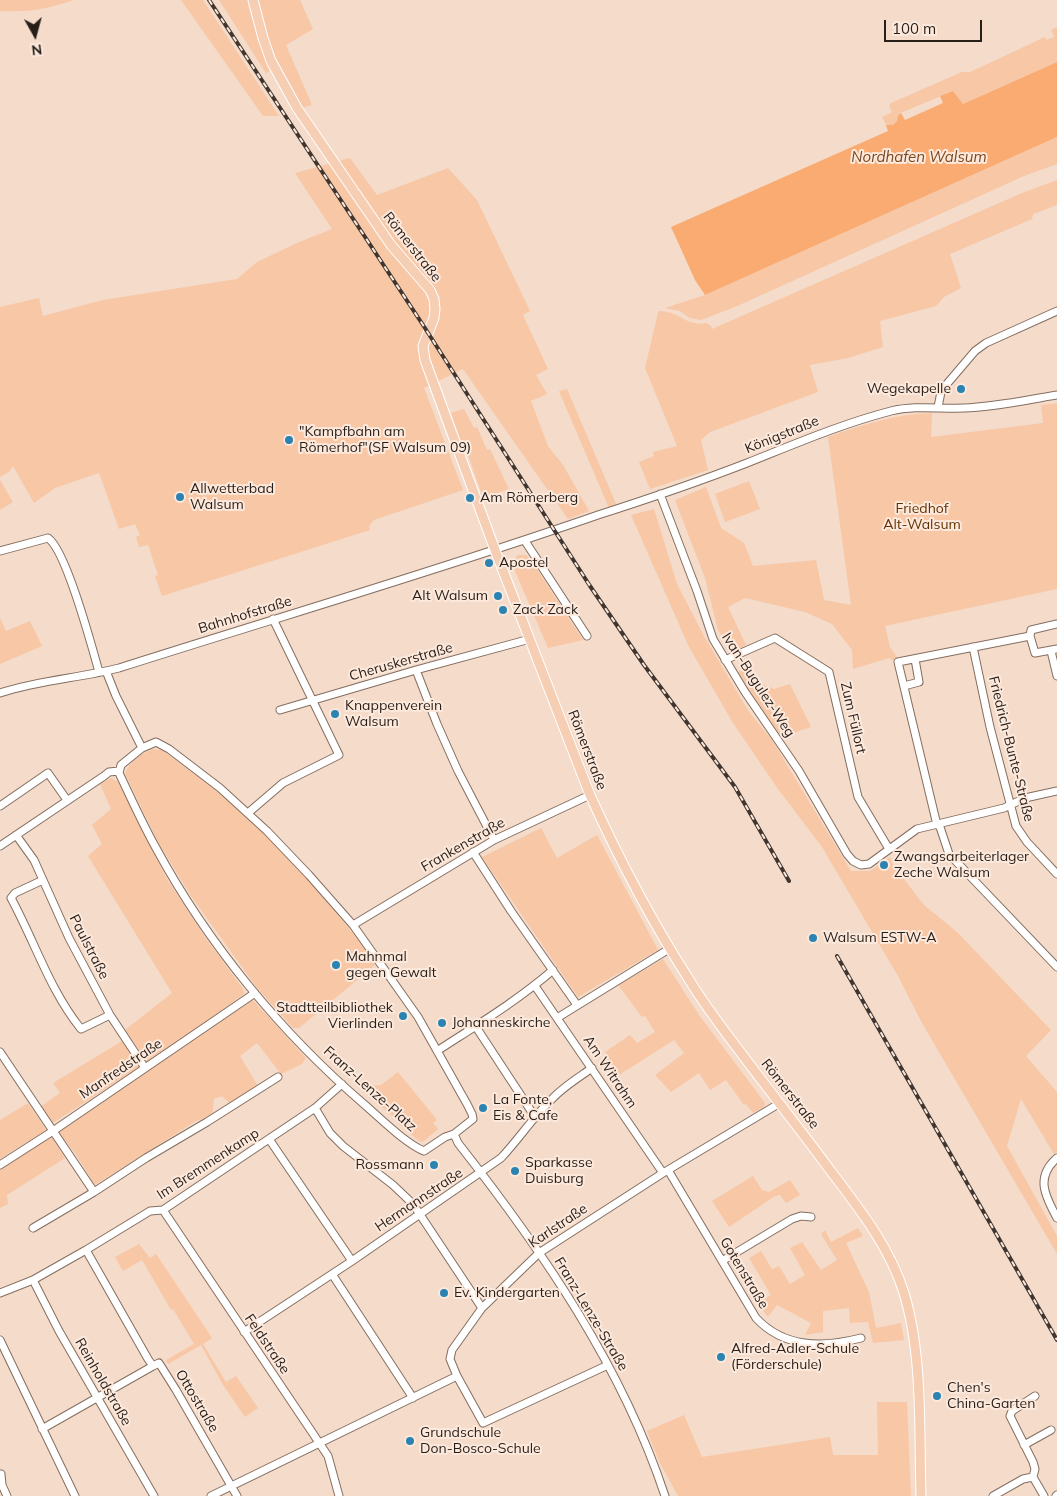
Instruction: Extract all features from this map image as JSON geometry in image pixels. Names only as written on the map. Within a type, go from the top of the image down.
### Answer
[{"type":"main road","name":"Römerstraße","points":[[253,0],[271,61],[297,108],[391,246],[423,281],[434,299],[434,318],[424,341],[423,352],[495,550],[590,795],[622,861],[669,949],[701,998],[742,1055],[864,1214],[890,1258],[904,1293],[911,1322],[917,1373],[921,1496]]},
{"type":"street","points":[[938,407],[941,392],[946,385],[975,352],[986,343],[1057,312]]},
{"type":"street","name":"Königstraße","points":[[495,550],[745,464],[825,432],[894,410],[989,406],[1057,395]]},
{"type":"street","name":"Ivan-Bugulez-Weg","points":[[660,494],[711,633],[725,660],[799,771],[847,854],[861,866],[869,864],[889,848]]},
{"type":"street","points":[[0,550],[48,538],[54,541],[103,672],[142,748],[120,765],[119,771],[109,772],[0,846]]},
{"type":"street","points":[[525,541],[587,636]]},
{"type":"street","name":"Bahnhofstraße","points":[[0,693],[38,682],[103,672],[495,550]]},
{"type":"street","points":[[248,813],[283,784],[339,755],[274,619]]},
{"type":"street","points":[[1057,624],[1031,630],[1030,636],[1035,652],[1054,650],[1057,676]]},
{"type":"street","points":[[1030,636],[898,662],[938,824],[949,854],[1057,967]]},
{"type":"street","name":"Zum Füllort","points":[[725,660],[775,638],[830,672],[858,797],[889,848]]},
{"type":"street","name":"Cheruskerstraße","points":[[280,710],[530,639]]},
{"type":"street","name":"Friedrich-Bunte-Straße","points":[[973,647],[990,727],[1010,806],[1021,834],[1057,874]]},
{"type":"street","points":[[904,686],[919,682],[915,658]]},
{"type":"street","points":[[416,670],[437,724],[458,770],[494,840]]},
{"type":"street","name":"Franz-Lenze-Platz","points":[[119,771],[156,848],[186,898],[232,965],[294,1036],[342,1084],[392,1128],[422,1150],[426,1150],[468,1124],[473,1117],[418,1017],[353,925],[310,874],[220,788],[159,742],[142,748]]},
{"type":"street","points":[[0,806],[48,774],[67,800]]},
{"type":"street","points":[[889,848],[917,829],[1010,806],[1024,798],[1057,791]]},
{"type":"street","name":"Frankenstraße","points":[[353,925],[494,840],[590,795]]},
{"type":"street","name":"Paulstraße","points":[[16,834],[34,860],[69,938],[110,1015],[144,1068]]},
{"type":"street","points":[[473,852],[511,911],[578,1005]]},
{"type":"street","points":[[43,880],[15,893],[11,898],[57,993],[72,1018],[82,1030],[110,1015]]},
{"type":"street","points":[[558,1018],[669,949]]},
{"type":"street","points":[[437,1051],[476,1027],[535,986],[553,970]]},
{"type":"street","name":"Am Witrahm","points":[[535,986],[666,1172]]},
{"type":"street","name":"Manfredstraße","points":[[0,1165],[255,993]]},
{"type":"street","points":[[476,1027],[535,1117]]},
{"type":"street","points":[[0,1052],[94,1192]]},
{"type":"street","name":"Hermannstraße","points":[[244,1332],[352,1261],[501,1158],[535,1117],[560,1091],[592,1068]]},
{"type":"street","points":[[33,1228],[208,1122],[278,1077]]},
{"type":"street","name":"Im Bremmenkamp","points":[[0,1293],[33,1280],[150,1210],[163,1210],[315,1108],[342,1084]]},
{"type":"street","name":"Karlstraße","points":[[608,1365],[482,1423],[450,1359],[452,1350],[482,1308],[539,1253],[666,1172],[780,1103]]},
{"type":"street","points":[[315,1108],[330,1133],[343,1146],[413,1204],[482,1308]]},
{"type":"street","name":"Franz-Lenze-Straße","points":[[454,1134],[458,1143],[539,1253],[575,1307],[608,1365],[647,1446],[665,1496]]},
{"type":"street","points":[[269,1139],[352,1261]]},
{"type":"street","points":[[1057,1158],[1051,1163],[1043,1181],[1044,1192],[1057,1218]]},
{"type":"street","name":"Gotenstraße","points":[[666,1172],[756,1318],[765,1328],[777,1336],[799,1343],[834,1342],[861,1338]]},
{"type":"street","name":"Feldstraße","points":[[163,1210],[328,1456],[339,1496]]},
{"type":"street","points":[[722,1261],[792,1219],[801,1216],[811,1217]]},
{"type":"street","name":"Ottostraße","points":[[86,1250],[153,1366],[160,1363],[238,1496]]},
{"type":"street","points":[[332,1274],[414,1398]]},
{"type":"street","name":"Reinholdstraße","points":[[33,1280],[154,1496]]},
{"type":"street","points":[[0,1340],[76,1496]]},
{"type":"street","points":[[42,1429],[153,1366]]},
{"type":"street","points":[[211,1496],[457,1376]]},
{"type":"street","points":[[1035,1396],[1012,1411],[1010,1416],[1033,1462],[1033,1477],[1044,1496]]},
{"type":"street","points":[[1024,1445],[1051,1430]]},
{"type":"street","points":[[1,1474],[2,1485],[7,1496]]},
{"type":"street","points":[[993,1496],[1023,1479],[1033,1477]]},
{"type":"green space","points":[[0,0],[73,0],[28,11],[0,11]]},
{"type":"green space","points":[[181,0],[203,0],[279,116],[263,116]]},
{"type":"green space","points":[[219,0],[249,0],[270,71],[266,73]]},
{"type":"green space","points":[[257,0],[300,0],[313,29],[286,45],[312,105],[302,108],[267,41]]},
{"type":"green space","points":[[1057,27],[1057,62],[963,104],[953,91],[898,114],[897,121],[893,125],[886,125],[882,117],[892,112],[889,106],[891,103],[962,72],[970,72],[1045,37],[1046,40],[1054,37],[1051,30]]},
{"type":"green space","points":[[1057,137],[1057,164],[1024,176],[735,307],[701,320],[690,318],[680,311],[665,308],[705,295]]},
{"type":"green space","points":[[350,158],[377,195],[448,168],[477,200],[530,311],[523,315],[548,369],[536,375],[547,394],[531,401],[548,446],[563,465],[589,511],[568,519],[463,369],[424,388],[463,490],[374,520],[369,526],[370,530],[162,596],[155,576],[158,575],[148,545],[139,547],[136,537],[140,535],[135,524],[119,529],[99,473],[55,488],[34,503],[13,466],[10,471],[0,477],[0,307],[39,298],[43,316],[103,300],[237,279],[257,262],[332,229],[295,173]]},
{"type":"green space","points":[[1057,180],[1057,205],[1033,214],[1032,219],[950,254],[961,288],[944,297],[936,306],[880,321],[883,347],[848,358],[810,365],[818,392],[710,432],[701,440],[708,470],[650,489],[639,462],[654,456],[653,452],[677,446],[645,368],[659,311],[672,313],[693,323],[706,323],[712,329],[1022,193]]},
{"type":"green space","points":[[567,389],[617,506],[609,508],[559,391]]},
{"type":"green space","name":"Friedhof Alt-Walsum","points":[[1057,403],[1057,589],[885,626],[890,647],[899,660],[896,662],[889,658],[853,669],[852,650],[832,624],[805,612],[745,598],[728,607],[746,645],[733,652],[718,630],[705,578],[675,500],[706,487],[721,528],[744,543],[753,566],[816,560],[824,600],[851,605],[828,437],[853,428],[905,415],[932,413],[931,437],[1043,423],[1041,405]]},
{"type":"green space","points":[[464,409],[474,428],[477,427],[487,450],[490,449],[509,489],[483,498],[463,440],[460,441],[451,413]]},
{"type":"green space","points":[[0,480],[13,502],[0,510]]},
{"type":"green space","points":[[749,481],[760,509],[725,522],[715,494]]},
{"type":"green space","points":[[654,509],[677,584],[705,638],[749,712],[772,740],[851,871],[870,871],[890,857],[893,865],[924,905],[957,932],[1051,1030],[1026,1056],[1057,1092],[1057,1152],[1054,1154],[1021,1099],[1007,1146],[1057,1236],[1057,1254],[822,847],[778,789],[733,723],[689,647],[631,515]]},
{"type":"green space","points":[[518,555],[526,555],[533,563],[583,640],[548,648],[515,571],[513,561]]},
{"type":"green space","points":[[0,618],[6,631],[30,621],[42,646],[0,664]]},
{"type":"green space","points":[[743,669],[757,682],[774,689],[790,684],[811,727],[781,737],[737,673]]},
{"type":"green space","points":[[152,749],[162,750],[247,814],[291,858],[375,960],[374,966],[299,1028],[293,1028],[257,988],[191,896],[159,844],[125,774],[132,762]]},
{"type":"green space","points":[[111,778],[118,782],[167,879],[205,937],[243,989],[244,994],[148,1063],[125,1030],[172,993],[88,856],[102,844],[92,825],[111,809],[100,784]]},
{"type":"green space","points":[[541,828],[557,858],[597,835],[658,950],[578,997],[482,857]]},
{"type":"green space","points":[[663,959],[699,1015],[765,1103],[764,1107],[753,1113],[746,1104],[744,1105],[726,1080],[710,1090],[699,1073],[671,1092],[655,1075],[684,1053],[674,1040],[619,1075],[605,1052],[630,1035],[637,1043],[655,1032],[645,1016],[642,1017],[618,985]]},
{"type":"green space","points":[[253,1000],[306,1058],[302,1064],[281,1074],[257,1043],[240,1056],[258,1086],[230,1104],[222,1096],[214,1099],[212,1115],[196,1121],[95,1185],[75,1153],[58,1132]]},
{"type":"green space","points":[[122,1041],[139,1067],[53,1123],[40,1107],[60,1093],[53,1083]]},
{"type":"green space","points":[[398,1072],[437,1120],[433,1123],[438,1129],[423,1142],[419,1141],[399,1124],[398,1121],[363,1091],[368,1086],[381,1085]]},
{"type":"green space","points":[[28,1103],[46,1130],[0,1159],[0,1120]]},
{"type":"green space","points":[[51,1136],[65,1158],[7,1195],[8,1204],[0,1208],[0,1169]]},
{"type":"green space","points":[[753,1176],[762,1190],[769,1192],[790,1180],[800,1195],[786,1203],[780,1195],[775,1196],[729,1227],[712,1201]]},
{"type":"green space","points":[[858,1228],[863,1236],[846,1243],[869,1292],[876,1328],[901,1323],[904,1340],[873,1343],[868,1322],[850,1323],[849,1308],[823,1311],[823,1332],[805,1335],[811,1323],[777,1305],[768,1317],[757,1303],[771,1295],[749,1258],[761,1251],[772,1269],[779,1266],[790,1284],[805,1275],[790,1248],[802,1242],[821,1270],[837,1260],[821,1234],[825,1230],[831,1242]]},
{"type":"green space","points":[[139,1244],[150,1258],[156,1254],[212,1338],[203,1344],[226,1382],[236,1376],[258,1408],[245,1417],[223,1385],[201,1345],[168,1364],[166,1360],[194,1344],[173,1309],[171,1310],[142,1260],[123,1271],[115,1257]]},
{"type":"green space","points":[[877,1402],[907,1402],[911,1496],[678,1496],[660,1463],[647,1431],[684,1415],[702,1457],[830,1437],[833,1455],[878,1455]]},
{"type":"water","name":"Nordhafen Walsum","points":[[1057,62],[1057,137],[705,295],[695,280],[671,227],[888,131],[886,125],[893,125],[897,121],[898,115],[901,113],[905,120],[943,103],[940,96],[953,91],[963,104]]},
{"type":"railway","points":[[209,0],[423,325],[590,586],[644,665],[735,787],[789,881]]},
{"type":"railway","points":[[837,956],[1057,1340]]},
{"type":"place","name":"Wegekapelle","points":[[961,389]]},
{"type":"place","name":"\"Kampfbahn am Römerhof\"(SF Walsum 09)","points":[[289,440]]},
{"type":"place","name":"Allwetterbad Walsum","points":[[180,497]]},
{"type":"place","name":"Am Römerberg","points":[[470,498]]},
{"type":"place","name":"Apostel","points":[[489,563]]},
{"type":"place","name":"Alt Walsum","points":[[498,596]]},
{"type":"place","name":"Zack Zack","points":[[503,610]]},
{"type":"place","name":"Knappenverein Walsum","points":[[335,714]]},
{"type":"place","name":"Zwangsarbeiterlager Zeche Walsum","points":[[884,865]]},
{"type":"place","name":"Walsum ESTW-A","points":[[813,938]]},
{"type":"place","name":"Mahnmal gegen Gewalt","points":[[336,965]]},
{"type":"place","name":"Stadtteilbibliothek Vierlinden","points":[[403,1016]]},
{"type":"place","name":"Johanneskirche","points":[[442,1023]]},
{"type":"place","name":"La Fonte, Eis & Cafe","points":[[483,1108]]},
{"type":"place","name":"Rossmann","points":[[434,1165]]},
{"type":"place","name":"Sparkasse Duisburg","points":[[515,1171]]},
{"type":"place","name":"Ev. Kindergarten","points":[[444,1293]]},
{"type":"place","name":"Alfred-Adler-Schule (Förderschule)","points":[[721,1357]]},
{"type":"place","name":"Chen's China-Garten","points":[[937,1396]]},
{"type":"place","name":"Grundschule Don-Bosco-Schule","points":[[410,1441]]}]
